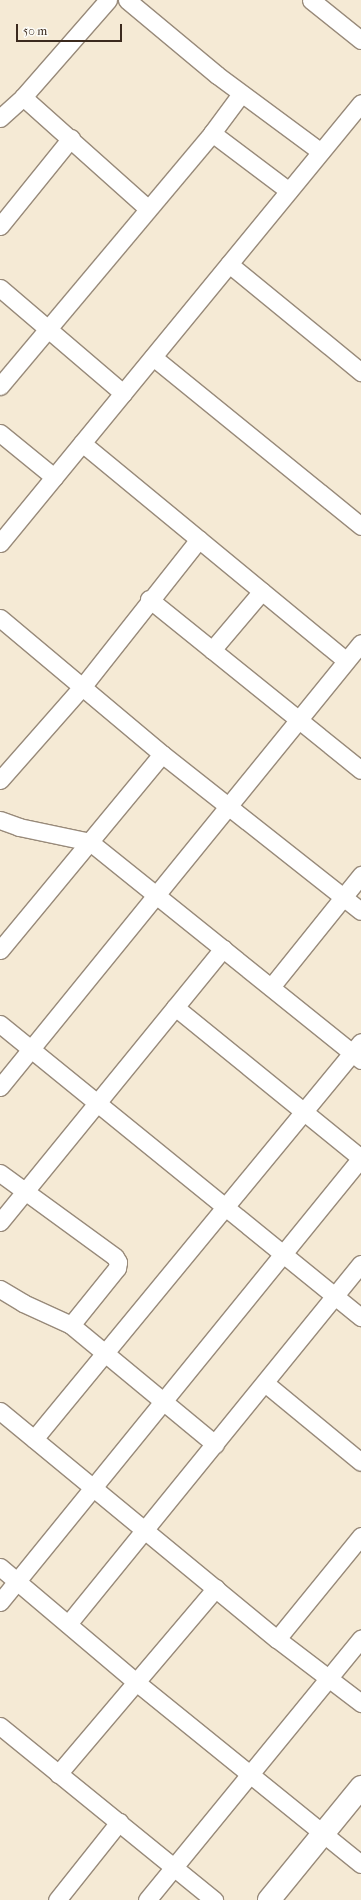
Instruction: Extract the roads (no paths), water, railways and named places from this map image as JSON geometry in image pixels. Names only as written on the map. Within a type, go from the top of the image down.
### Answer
[{"type":"main road","points":[[269,1900],[361,1787]]},
{"type":"street","points":[[0,118],[23,97],[108,0]]},
{"type":"street","points":[[127,0],[241,94],[321,152]]},
{"type":"street","points":[[317,2],[361,40]]},
{"type":"street","points":[[0,386],[147,208],[212,133],[241,94]]},
{"type":"street","points":[[23,97],[147,208]]},
{"type":"street","points":[[0,543],[361,102]]},
{"type":"street","points":[[212,133],[288,191]]},
{"type":"street","points":[[0,226],[70,138]]},
{"type":"street","points":[[229,264],[361,372]]},
{"type":"street","points":[[0,288],[49,327],[123,393]]},
{"type":"street","points":[[152,357],[361,526]]},
{"type":"street","points":[[0,433],[54,477]]},
{"type":"street","points":[[82,443],[346,661]]},
{"type":"street","points":[[0,780],[83,686],[149,599],[199,539]]},
{"type":"street","points":[[212,650],[262,591]]},
{"type":"street","points":[[149,599],[361,770]]},
{"type":"street","points":[[0,618],[83,686],[162,754],[229,805],[361,911]]},
{"type":"street","points":[[0,1087],[361,643]]},
{"type":"street","points":[[0,950],[162,754]]},
{"type":"street","points":[[0,820],[19,827],[90,842],[271,987],[358,1051],[304,1111],[34,1439]]},
{"type":"street","points":[[271,987],[361,874]]},
{"type":"street","points":[[0,1222],[223,949]]},
{"type":"street","points":[[0,1602],[361,1158],[175,1008]]},
{"type":"street","points":[[0,1024],[283,1254],[336,1295],[361,1317]]},
{"type":"street","points":[[0,1173],[115,1257],[118,1262],[117,1268],[70,1325]]},
{"type":"street","points":[[68,1624],[361,1264]]},
{"type":"street","points":[[1,1292],[70,1325],[105,1352],[215,1444]]},
{"type":"street","points":[[265,1383],[361,1462]]},
{"type":"street","points":[[0,1411],[277,1639],[361,1703]]},
{"type":"street","points":[[277,1639],[361,1536]]},
{"type":"street","points":[[0,1568],[136,1682],[251,1773],[361,1864]]},
{"type":"street","points":[[58,1774],[216,1588]]},
{"type":"street","points":[[147,1900],[361,1639]]},
{"type":"street","points":[[0,1726],[214,1900]]},
{"type":"street","points":[[57,1900],[119,1822]]}]
